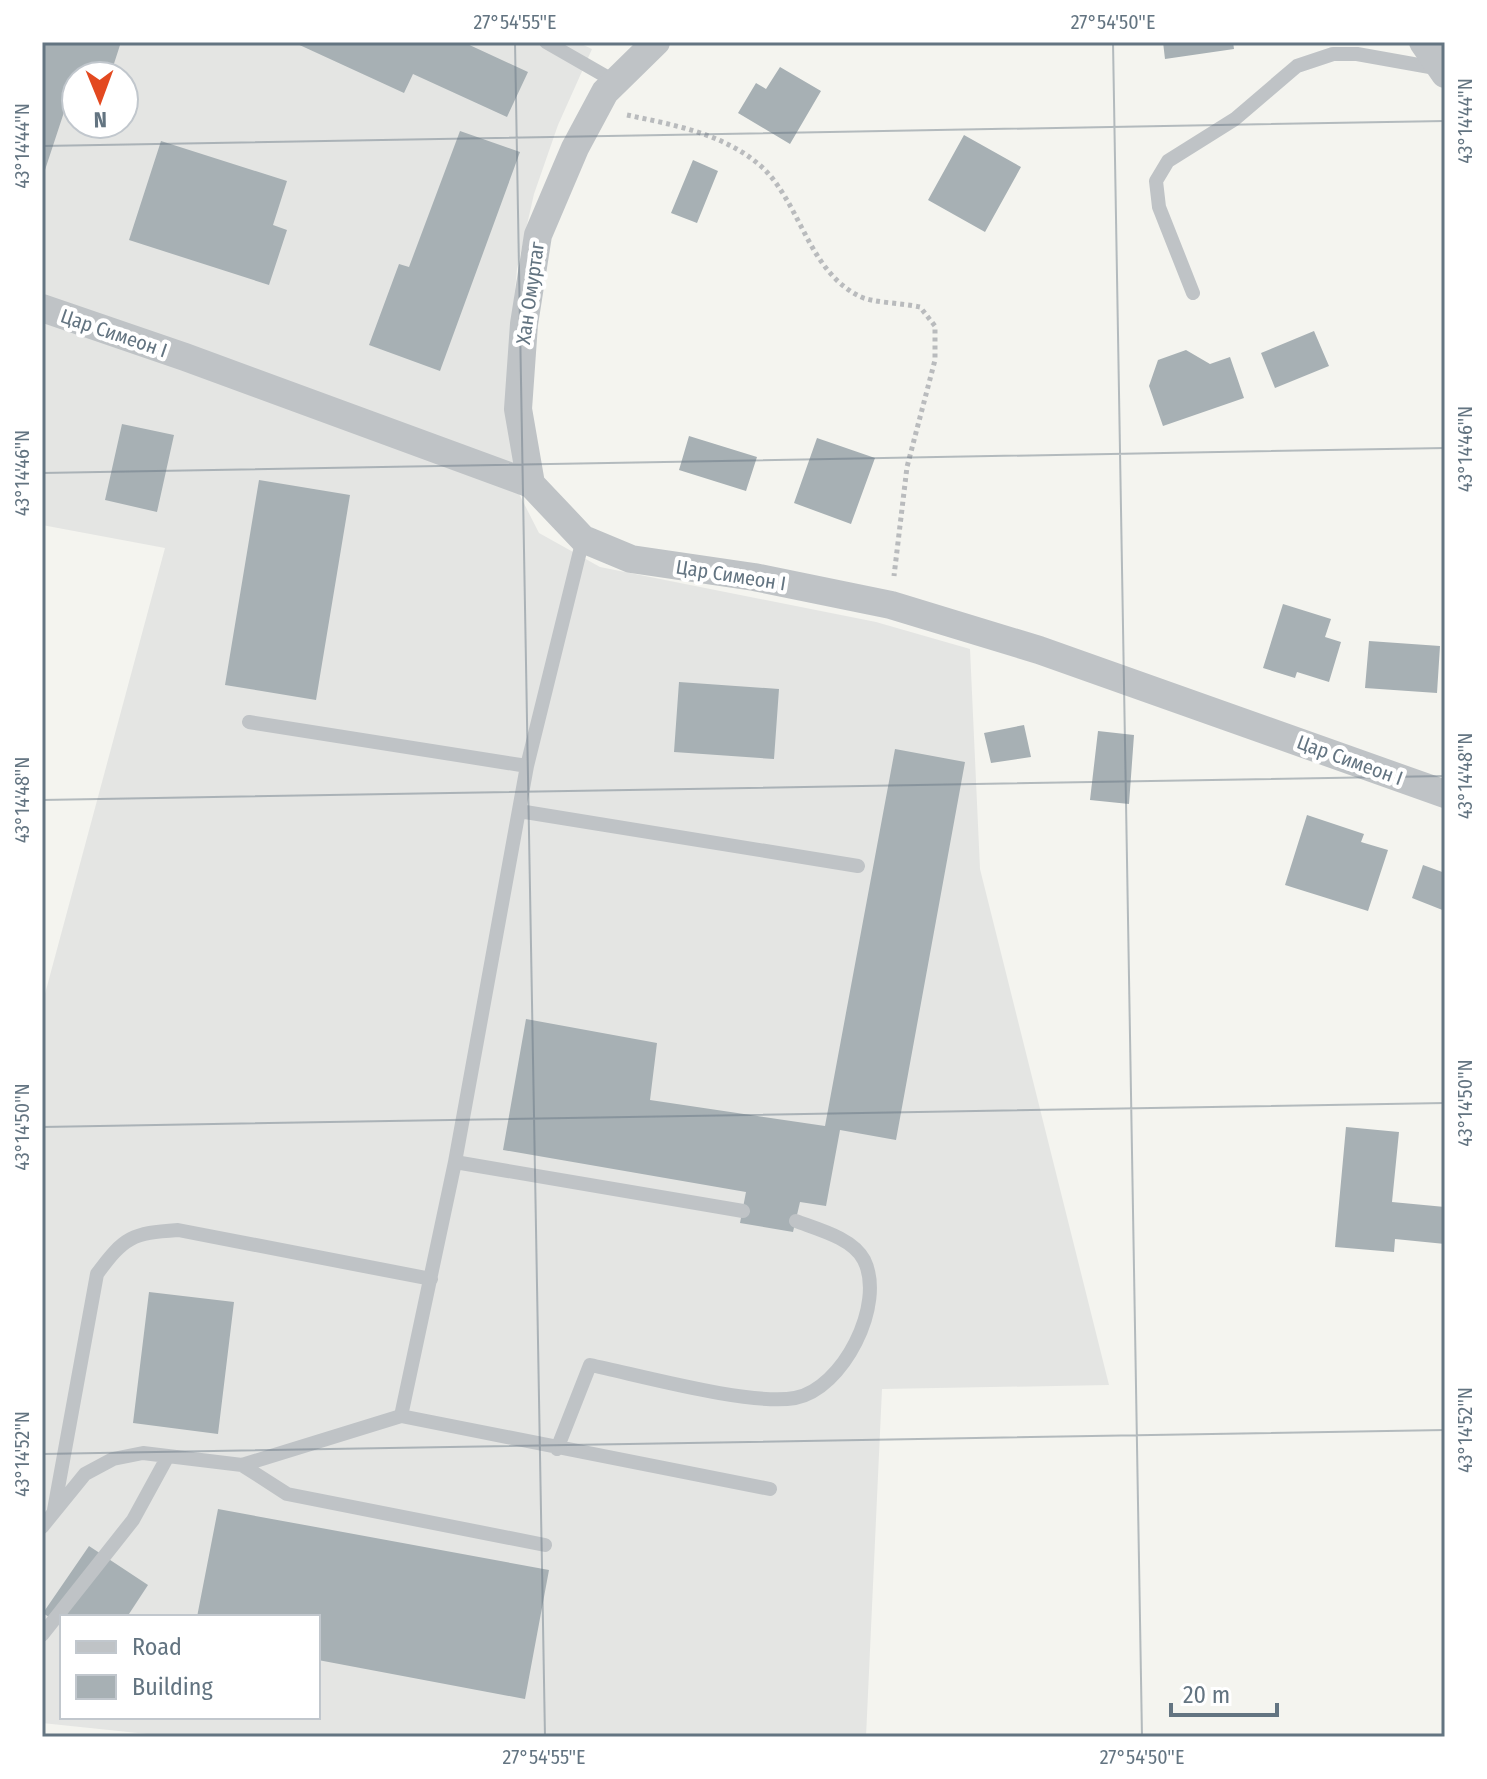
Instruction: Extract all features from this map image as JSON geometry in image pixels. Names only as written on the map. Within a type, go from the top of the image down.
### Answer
[{"type":"street","name":"Хан Омуртаг","points":[[531,484],[518,409],[524,324],[538,235],[596,109],[614,81],[656,42]]},
{"type":"street","points":[[1423,42],[1443,71]]},
{"type":"street","name":"Цар Симеон I","points":[[42,308],[531,484],[583,539],[631,559],[754,577],[891,605],[1039,650],[1445,794]]},
{"type":"lane","points":[[546,42],[614,81]]},
{"type":"lane","points":[[1193,293],[1159,207],[1156,181],[1168,161],[1235,119],[1297,66],[1333,54],[1357,54],[1443,71]]},
{"type":"lane","points":[[401,1416],[455,1162],[527,766],[583,539]]},
{"type":"lane","points":[[249,722],[527,766]]},
{"type":"lane","points":[[519,811],[858,866]]},
{"type":"lane","points":[[455,1162],[743,1211]]},
{"type":"lane","points":[[557,1449],[590,1365],[752,1397],[795,1398],[821,1387],[858,1342],[871,1296],[864,1258],[837,1237],[796,1221]]},
{"type":"lane","points":[[54,1511],[97,1274],[120,1244],[148,1232],[178,1230],[431,1279]]},
{"type":"lane","points":[[42,1527],[85,1474],[113,1459],[143,1453],[242,1465],[401,1416],[770,1489]]},
{"type":"lane","points":[[42,1635],[133,1520],[168,1456]]},
{"type":"lane","points":[[242,1465],[287,1494],[545,1545]]},
{"type":"path","points":[[596,109],[683,126],[720,141],[763,169],[835,279],[861,298],[920,307],[935,326],[935,360],[907,467],[891,605]]},
{"type":"shaded area","points":[[42,42],[577,42],[592,49],[558,125],[534,194],[517,269],[510,343],[514,484],[539,533],[600,567],[876,622],[970,649],[980,869],[1109,1385],[882,1389],[866,1737],[176,1737],[42,1723],[42,1005],[165,548],[42,525]]},
{"type":"building","points":[[42,42],[121,42],[115,60],[60,60],[60,124],[43,176]]},
{"type":"building","points":[[293,42],[463,42],[528,72],[507,117],[413,74],[404,93]]},
{"type":"building","points":[[1163,42],[1233,42],[1234,49],[1165,59]]},
{"type":"building","points":[[780,67],[821,91],[790,144],[738,113],[756,83],[766,89]]},
{"type":"building","points":[[460,131],[520,152],[440,371],[369,345],[399,264],[409,267]]},
{"type":"building","points":[[964,135],[1021,167],[985,232],[928,200]]},
{"type":"building","points":[[161,141],[287,181],[273,225],[287,230],[269,285],[129,240]]},
{"type":"building","points":[[693,160],[718,171],[697,223],[671,213]]},
{"type":"building","points":[[1314,331],[1329,366],[1275,388],[1261,353]]},
{"type":"building","points":[[1186,350],[1210,364],[1230,357],[1244,398],[1163,426],[1149,386],[1158,360]]},
{"type":"building","points":[[122,424],[174,435],[157,512],[105,500]]},
{"type":"building","points":[[689,436],[757,457],[746,491],[679,470]]},
{"type":"building","points":[[817,438],[875,458],[851,524],[794,503]]},
{"type":"building","points":[[259,480],[350,495],[316,700],[225,685]]},
{"type":"building","points":[[1283,604],[1331,619],[1325,637],[1341,642],[1329,682],[1297,672],[1295,678],[1263,668]]},
{"type":"building","points":[[1369,641],[1440,646],[1437,693],[1365,688]]},
{"type":"building","points":[[679,682],[779,689],[774,759],[674,752]]},
{"type":"building","points":[[1024,725],[1031,757],[991,763],[984,733]]},
{"type":"building","points":[[1098,731],[1134,735],[1129,804],[1090,800]]},
{"type":"building","points":[[895,749],[965,762],[896,1140],[840,1130],[826,1206],[800,1202],[793,1232],[740,1223],[746,1192],[503,1150],[526,1019],[657,1043],[650,1100],[825,1126]]},
{"type":"building","points":[[1307,815],[1364,834],[1361,842],[1388,850],[1368,911],[1285,885]]},
{"type":"building","points":[[1423,865],[1445,873],[1445,911],[1412,898]]},
{"type":"building","points":[[1346,1127],[1399,1132],[1392,1202],[1445,1207],[1445,1244],[1395,1239],[1394,1252],[1335,1247]]},
{"type":"building","points":[[149,1292],[234,1302],[218,1434],[133,1423]]},
{"type":"building","points":[[218,1509],[549,1570],[525,1699],[320,1660],[320,1615],[197,1615]]},
{"type":"building","points":[[89,1546],[148,1585],[128,1615],[60,1615],[60,1625],[43,1613]]}]
